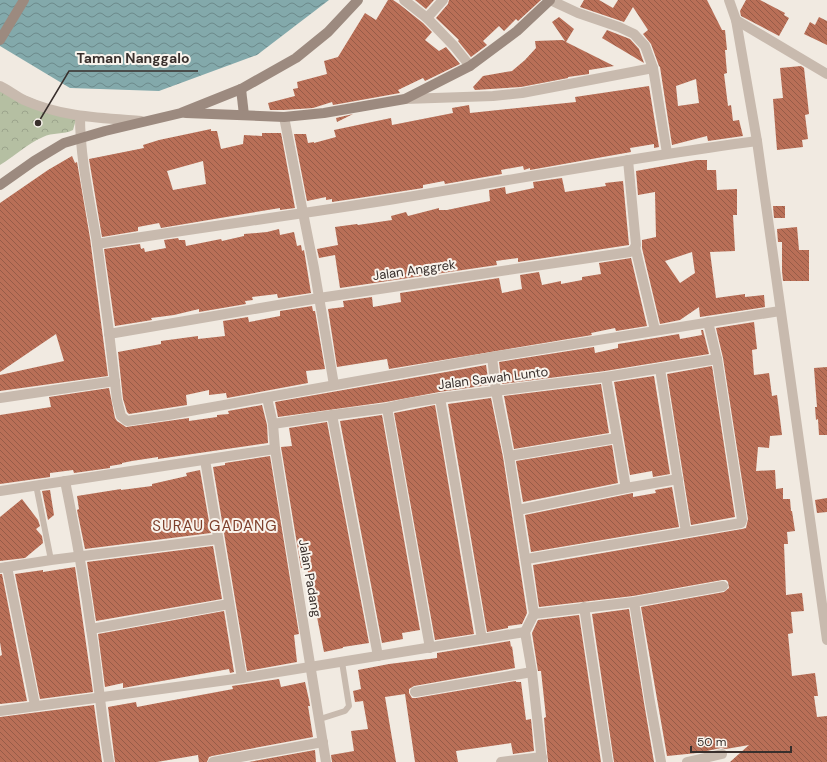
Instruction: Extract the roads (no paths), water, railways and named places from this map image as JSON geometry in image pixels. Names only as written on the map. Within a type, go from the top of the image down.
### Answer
[{"type":"main road","points":[[0,40],[24,0]]},
{"type":"main road","points":[[0,185],[48,152],[64,143],[143,121],[181,113],[241,89],[296,58],[328,32],[358,0]]},
{"type":"main road","points":[[181,113],[284,117],[324,113],[405,99],[470,66],[518,31],[550,0]]},
{"type":"main road","points":[[241,89],[244,116]]},
{"type":"street","points":[[404,0],[428,18],[470,66]]},
{"type":"street","points":[[428,18],[443,0]]},
{"type":"street","points":[[550,0],[578,13],[619,27],[634,34],[646,46],[653,68],[667,153]]},
{"type":"street","points":[[729,0],[736,20],[757,141],[827,640]]},
{"type":"street","points":[[736,20],[827,74]]},
{"type":"street","points":[[405,99],[493,96],[522,93],[653,68]]},
{"type":"street","points":[[0,86],[23,99],[53,110],[80,116],[143,121]]},
{"type":"street","points":[[80,116],[80,138],[97,244],[117,400],[121,416],[127,421],[655,330],[780,311]]},
{"type":"street","points":[[284,117],[304,213],[334,385]]},
{"type":"street","points":[[97,244],[428,194],[667,153],[757,141]]},
{"type":"street","points":[[628,160],[635,247],[655,330]]},
{"type":"street","name":"Jalan Anggrek","points":[[109,334],[319,298],[630,252],[635,247]]},
{"type":"street","points":[[527,560],[739,524],[742,520],[717,359],[708,322]]},
{"type":"street","points":[[492,358],[496,391],[527,560],[534,614],[525,632],[532,672],[542,760],[502,762]]},
{"type":"street","name":"Jalan Sawah Lunto","points":[[273,424],[387,408],[440,398],[606,378],[717,359]]},
{"type":"street","points":[[660,369],[686,532]]},
{"type":"street","points":[[606,378],[626,488]]},
{"type":"street","points":[[0,398],[115,381]]},
{"type":"street","name":"Jalan Padang","points":[[267,398],[273,424],[275,449],[312,667],[326,762]]},
{"type":"street","points":[[440,398],[482,639]]},
{"type":"street","points":[[387,408],[430,648]]},
{"type":"street","points":[[332,415],[378,656]]},
{"type":"street","points":[[509,456],[617,438]]},
{"type":"street","points":[[0,491],[275,449]]},
{"type":"street","points":[[205,460],[242,678]]},
{"type":"street","points":[[518,510],[626,488],[678,480]]},
{"type":"street","points":[[65,481],[80,556],[109,762]]},
{"type":"street","points":[[35,705],[4,567],[218,539]]},
{"type":"street","points":[[534,614],[634,602],[723,586]]},
{"type":"street","points":[[634,602],[650,702],[662,762]]},
{"type":"street","points":[[91,629],[229,604]]},
{"type":"street","points":[[584,607],[608,762]]},
{"type":"street","points":[[0,711],[35,705],[100,698],[242,678],[525,632]]},
{"type":"street","points":[[415,692],[532,672]]},
{"type":"street","points":[[213,762],[254,758],[323,742]]},
{"type":"street","points":[[687,762],[722,754]]},
{"type":"lane","points":[[36,485],[51,560]]},
{"type":"lane","points":[[320,719],[345,711],[349,706],[342,662]]},
{"type":"water","points":[[0,0],[329,0],[257,55],[159,91],[70,88],[0,46]]},
{"type":"place","name":"Taman Nanggalo","points":[[38,123]]},
{"type":"district","name":"SURAU GADANG","points":[[215,526]]}]
